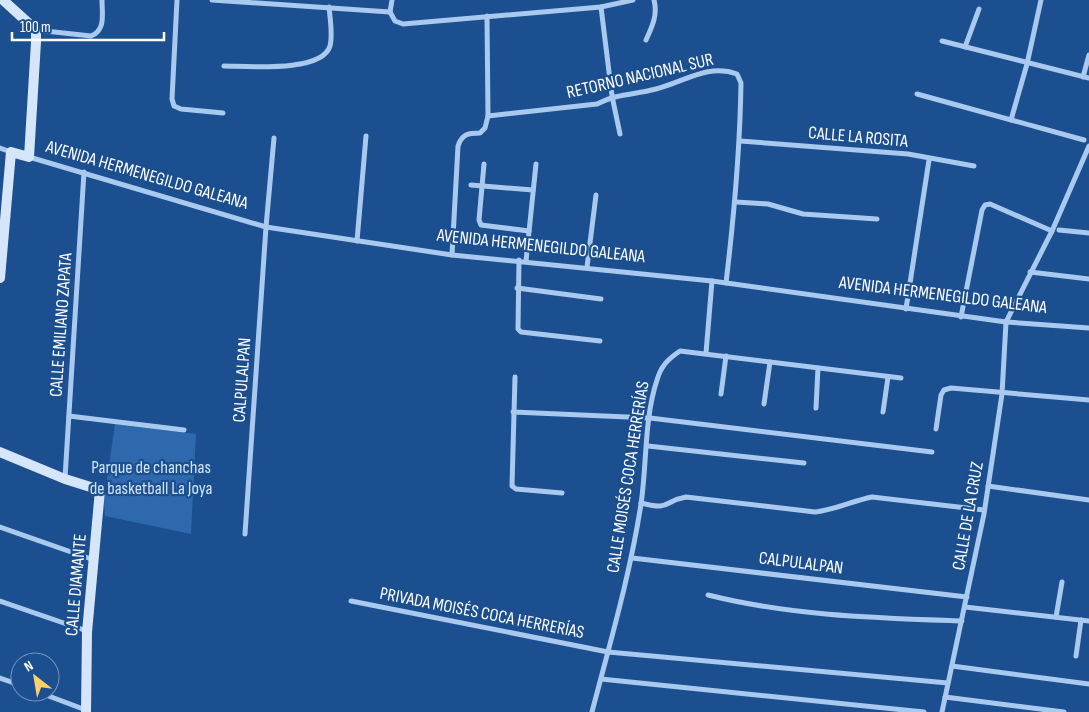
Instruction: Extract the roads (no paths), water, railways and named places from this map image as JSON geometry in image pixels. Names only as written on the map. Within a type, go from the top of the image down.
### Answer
[{"type":"street","points":[[3,0],[36,30],[91,36],[98,33],[102,27],[102,0]]},
{"type":"street","points":[[177,0],[172,99],[174,106],[181,109],[223,113]]},
{"type":"street","points":[[212,0],[390,12]]},
{"type":"street","points":[[392,0],[390,12],[395,21],[403,24],[601,7],[633,0]]},
{"type":"street","points":[[646,40],[654,23],[656,9],[654,0]]},
{"type":"street","points":[[1010,120],[1027,64],[1041,0]]},
{"type":"street","points":[[224,66],[301,65],[326,54],[330,45],[329,7]]},
{"type":"street","points":[[601,7],[612,96],[620,134]]},
{"type":"street","points":[[966,47],[979,9]]},
{"type":"street","points":[[452,254],[458,146],[461,137],[468,133],[480,133],[485,128],[488,116],[488,16]]},
{"type":"street","points":[[29,157],[36,30]]},
{"type":"street","points":[[942,41],[1027,64],[1086,77],[1089,55]]},
{"type":"street","name":"RETORNO NACIONAL SUR","points":[[488,116],[597,104],[612,96],[656,90],[692,75],[728,70],[738,74],[741,83],[740,141],[736,202],[726,283]]},
{"type":"street","points":[[917,94],[1084,140]]},
{"type":"street","points":[[357,241],[366,136]]},
{"type":"street","name":"CALPULALPAN","points":[[245,534],[274,138]]},
{"type":"street","name":"CALLE LA ROSITA","points":[[740,141],[908,154],[929,160],[974,166]]},
{"type":"street","points":[[1006,322],[1052,232],[1089,146]]},
{"type":"street","name":"AVENIDA HERMENEGILDO GALEANA","points":[[0,148],[266,227],[452,254],[712,281],[1006,322],[1089,328]]},
{"type":"street","points":[[0,278],[11,152]]},
{"type":"street","points":[[906,309],[929,160]]},
{"type":"street","points":[[484,164],[479,220],[481,225],[530,231]]},
{"type":"street","points":[[526,261],[536,164]]},
{"type":"street","name":"CALLE EMILIANO ZAPATA","points":[[65,479],[84,172]]},
{"type":"street","points":[[471,185],[533,190]]},
{"type":"street","points":[[587,267],[596,195]]},
{"type":"street","points":[[736,202],[768,204],[802,214],[877,219]]},
{"type":"street","points":[[961,316],[985,205],[990,204],[1052,232]]},
{"type":"street","points":[[1059,230],[1089,233]]},
{"type":"street","points":[[519,260],[516,324],[521,332],[600,341]]},
{"type":"street","points":[[1030,272],[1089,279]]},
{"type":"street","points":[[706,354],[712,281]]},
{"type":"street","points":[[517,288],[601,299]]},
{"type":"street","name":"CALLE DE LA CRUZ","points":[[942,712],[967,597],[988,486],[1002,394],[1006,322]]},
{"type":"street","name":"CALLE MOISÉS COCA HERRERÍAS","points":[[592,712],[632,558],[641,503],[650,418],[657,380],[666,360],[680,351],[901,378]]},
{"type":"street","points":[[721,394],[726,356]]},
{"type":"street","points":[[764,404],[770,362]]},
{"type":"street","points":[[816,408],[818,368]]},
{"type":"street","points":[[515,377],[512,486],[516,489],[562,493]]},
{"type":"street","points":[[883,412],[888,377]]},
{"type":"street","points":[[936,429],[941,395],[944,390],[951,388],[1002,394],[1089,400]]},
{"type":"street","points":[[513,412],[650,418],[932,452]]},
{"type":"street","points":[[69,416],[184,430]]},
{"type":"street","points":[[648,446],[804,463]]},
{"type":"street","points":[[0,452],[65,479]]},
{"type":"street","name":"CALLE DIAMANTE","points":[[65,479],[100,490],[88,632],[86,711]]},
{"type":"street","points":[[988,486],[1089,500]]},
{"type":"street","points":[[641,503],[659,508],[686,497],[815,512],[834,510],[859,500],[872,498],[984,510]]},
{"type":"street","points":[[0,527],[94,560]]},
{"type":"street","name":"CALPULALPAN","points":[[632,558],[967,597]]},
{"type":"street","points":[[1056,617],[1062,582]]},
{"type":"street","points":[[708,595],[756,606],[796,609],[837,617],[962,621]]},
{"type":"street","points":[[0,601],[88,632]]},
{"type":"street","name":"PRIVADA MOISÉS COCA HERRERÍAS","points":[[351,601],[608,652],[948,684]]},
{"type":"street","points":[[965,606],[1089,620]]},
{"type":"street","points":[[1076,656],[1081,620]]},
{"type":"street","points":[[952,666],[1089,684]]},
{"type":"street","points":[[601,679],[924,712]]},
{"type":"street","points":[[945,697],[1064,712]]},
{"type":"street","points":[[60,701],[86,711]]},
{"type":"park label","name":"Parque de chanchas de basketball La Joya","points":[[151,477]]}]
